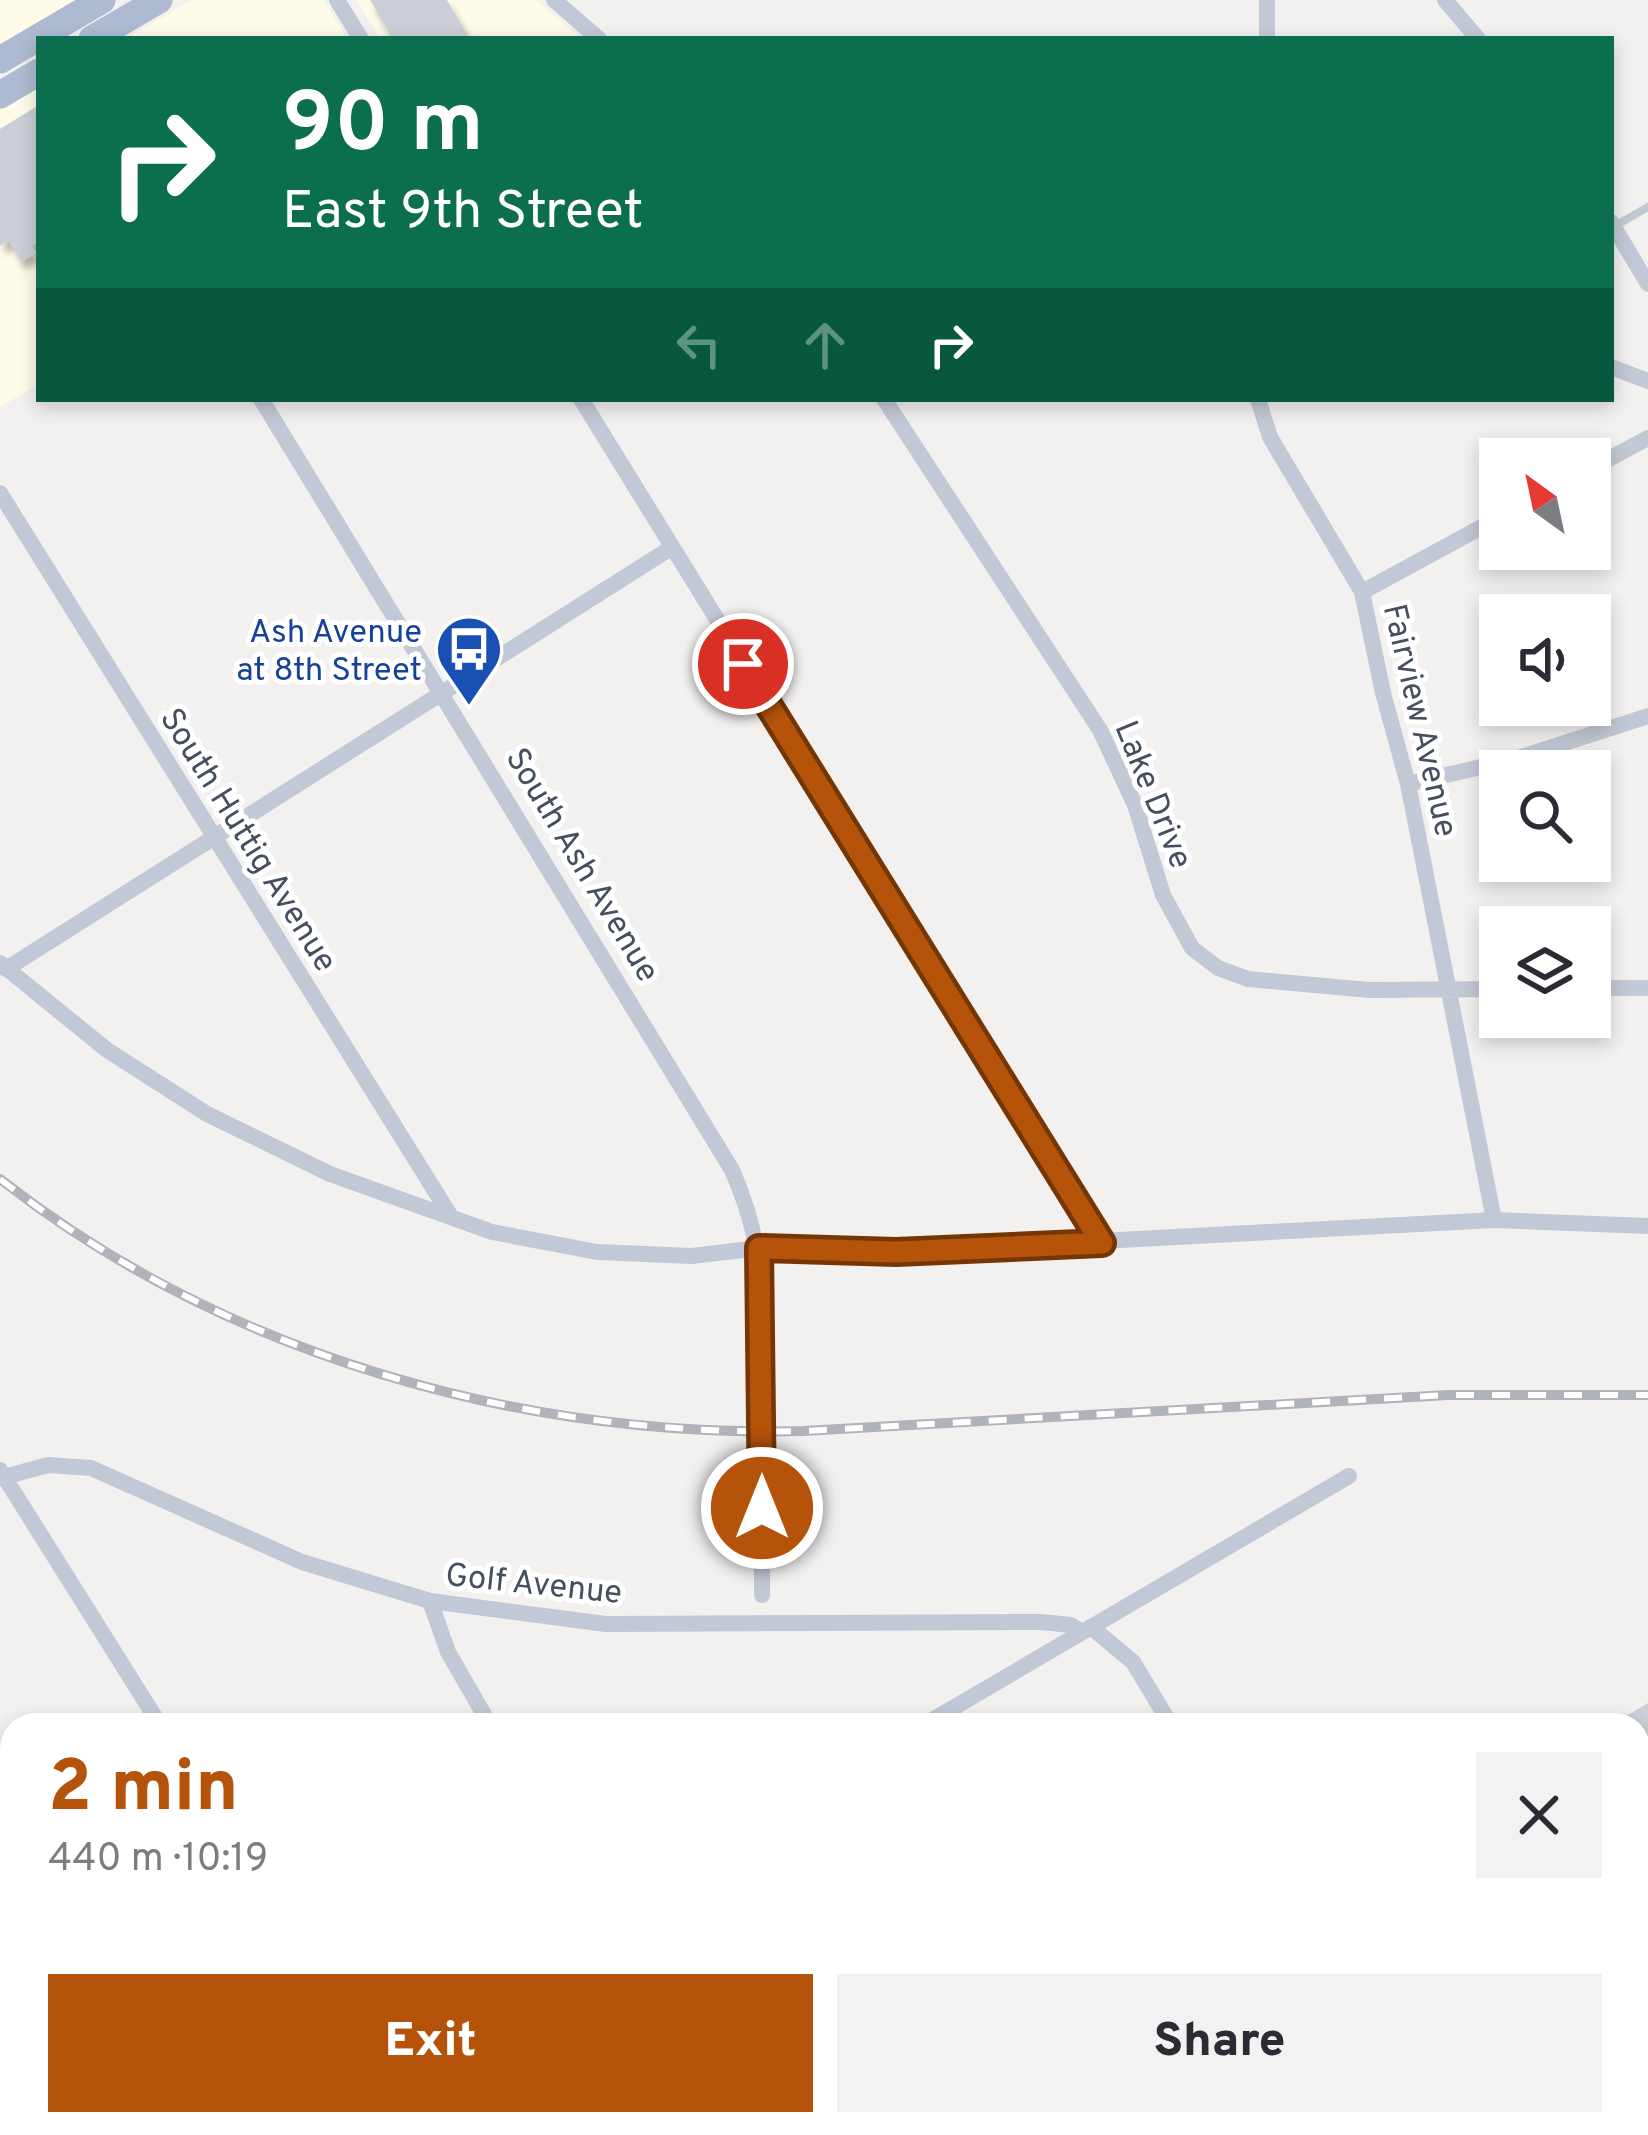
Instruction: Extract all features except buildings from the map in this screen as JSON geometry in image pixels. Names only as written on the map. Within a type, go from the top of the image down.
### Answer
[{"type":"main road","points":[[43,36],[102,0]]},
{"type":"main road","points":[[97,36],[159,0]]},
{"type":"main road","points":[[0,60],[36,40]]},
{"type":"main road","points":[[0,95],[36,74]]},
{"type":"street","points":[[337,0],[359,36]]},
{"type":"street","points":[[554,0],[596,36]]},
{"type":"street","points":[[1267,0],[1268,36]]},
{"type":"street","points":[[1445,0],[1475,36]]},
{"type":"street","points":[[1614,227],[1648,284]]},
{"type":"street","points":[[1614,368],[1648,381]]},
{"type":"street","name":"South Ash Avenue","points":[[263,402],[732,1170],[749,1208],[759,1248],[762,1292],[764,1624]]},
{"type":"street","points":[[582,402],[1102,1243]]},
{"type":"street","name":"Lake Drive","points":[[886,402],[1100,730],[1135,805],[1162,895],[1192,948],[1218,968],[1248,979],[1369,990],[1479,989]]},
{"type":"street","name":"Fairview Avenue","points":[[1259,402],[1270,437],[1362,592],[1408,784],[1494,1220]]},
{"type":"street","points":[[1611,457],[1648,437]]},
{"type":"street","name":"South Huttig Avenue","points":[[0,493],[450,1216]]},
{"type":"street","points":[[1362,592],[1479,529]]},
{"type":"street","points":[[671,548],[3,966],[107,1050],[207,1114],[330,1174],[492,1232],[597,1252],[692,1256],[759,1248],[896,1252],[1494,1220],[1648,1226]]},
{"type":"street","points":[[1408,784],[1515,759],[1648,716]]},
{"type":"street","points":[[1611,988],[1648,988]]},
{"type":"street","name":"Golf Avenue","points":[[1,1474],[48,1465],[91,1468],[302,1562],[430,1601],[606,1624],[1041,1622],[1087,1630]]},
{"type":"street","points":[[1,1474],[152,1713]]},
{"type":"street","points":[[945,1713],[1348,1475]]},
{"type":"street","points":[[430,1601],[448,1652],[483,1713]]},
{"type":"street","points":[[1087,1630],[1133,1662],[1164,1713]]},
{"type":"lane","points":[[1614,223],[1648,207]]},
{"type":"shaded area","points":[[0,0],[85,0],[0,50]]},
{"type":"shaded area","points":[[192,0],[323,0],[346,36],[130,36]]},
{"type":"shaded area","points":[[356,0],[536,0],[578,36],[378,36]]},
{"type":"shaded area","points":[[36,88],[36,386],[0,407],[0,108]]},
{"type":"railway","points":[[0,1179],[87,1241],[181,1294],[278,1338],[380,1374],[484,1401],[590,1419],[696,1429],[803,1431],[1448,1395],[1648,1395]]},
{"type":"place","name":"Ash Avenue at 8th Street","points":[[469,708]]},
{"type":"route","points":[[743,664],[1102,1243],[896,1252],[759,1248],[762,1508]]}]
